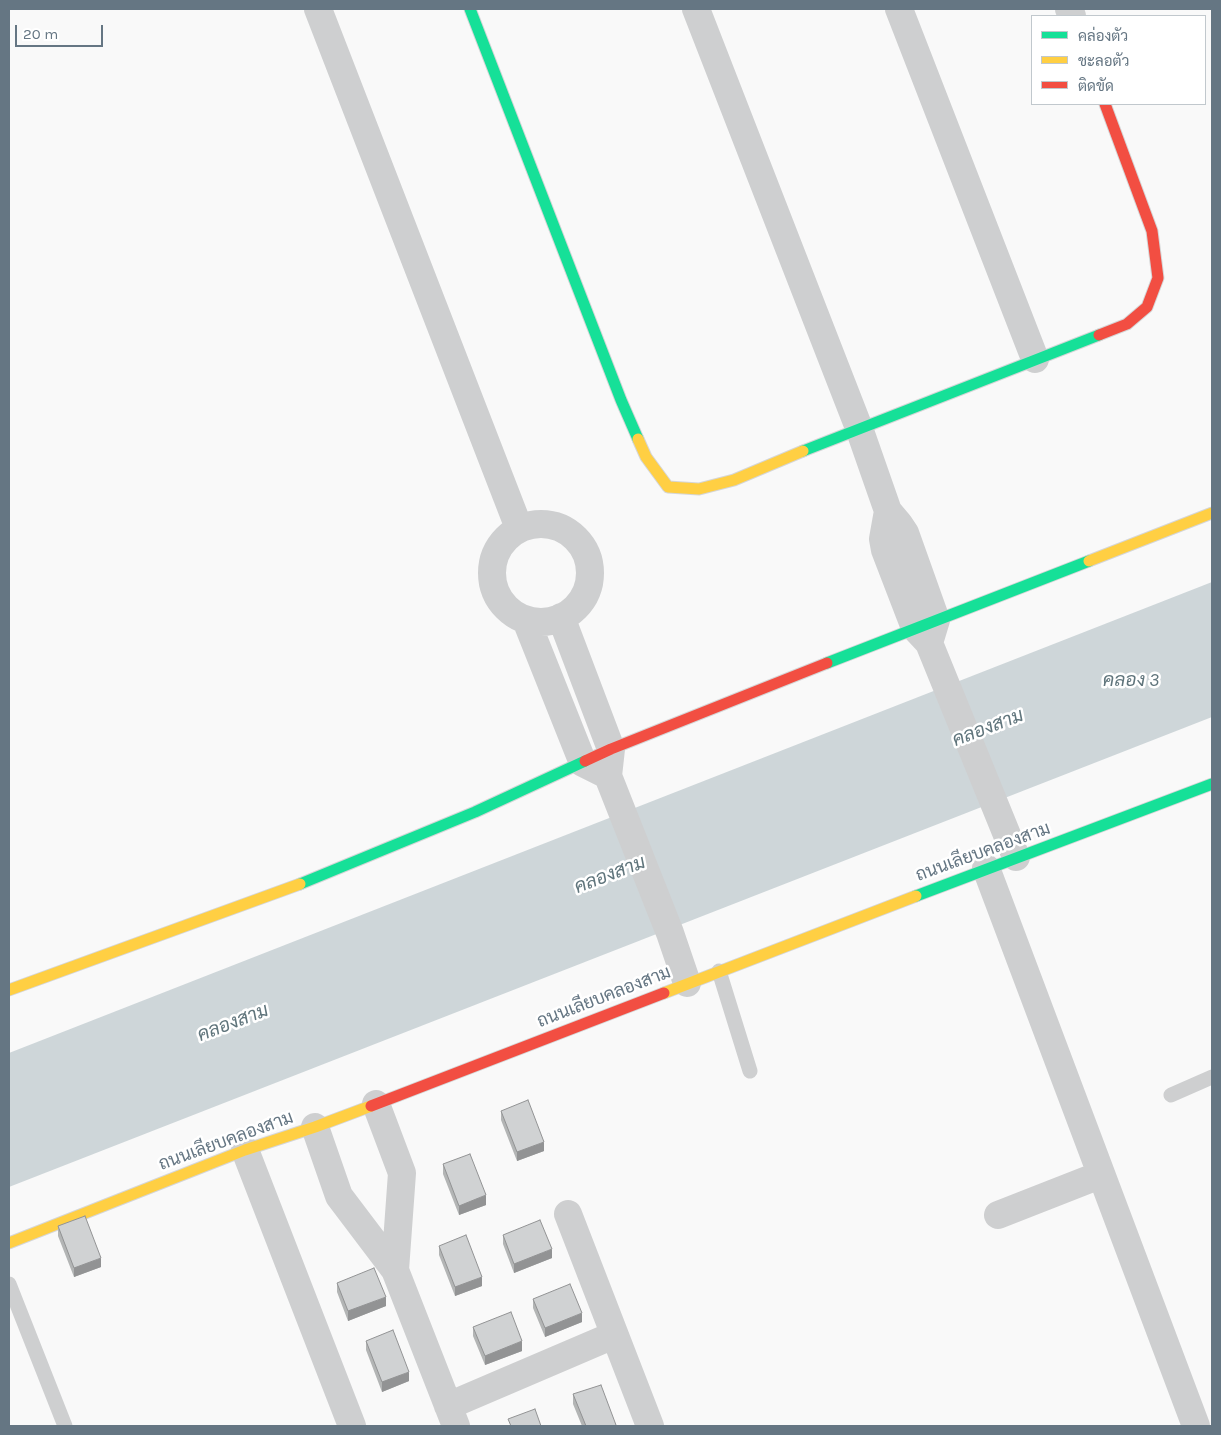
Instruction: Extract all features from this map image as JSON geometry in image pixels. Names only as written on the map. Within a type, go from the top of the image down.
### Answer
[{"type":"street","points":[[318,9],[519,528]]},
{"type":"street","points":[[470,9],[621,400],[646,457],[668,486],[699,489],[734,480],[859,428],[1127,324],[1147,307],[1158,278],[1152,231],[1105,105]]},
{"type":"street","points":[[696,9],[859,428],[888,511],[882,539],[929,637],[1016,857]]},
{"type":"street","points":[[899,9],[1035,359]]},
{"type":"street","points":[[9,990],[316,878],[475,812],[611,750],[929,637],[1212,513]]},
{"type":"street","points":[[536,524],[553,525],[568,532],[580,544],[588,560],[590,577],[585,594],[576,608],[561,617],[544,622],[526,620],[512,612],[500,600],[494,585],[492,568],[496,552],[506,538],[519,528],[536,524]]},
{"type":"street","points":[[561,617],[611,750],[611,782],[670,933],[687,983]]},
{"type":"street","points":[[526,620],[582,763],[611,782]]},
{"type":"street","name":"ถนนเลียบคลองสาม","points":[[9,1243],[245,1150],[376,1104],[986,868],[1077,836],[1212,784]]},
{"type":"street","points":[[986,868],[1196,1426]]},
{"type":"street","points":[[376,1104],[402,1173],[395,1270]]},
{"type":"street","points":[[315,1127],[339,1196],[395,1270],[452,1416],[614,1335]]},
{"type":"street","points":[[245,1150],[352,1426]]},
{"type":"street","points":[[998,1216],[1100,1175]]},
{"type":"street","points":[[568,1214],[650,1426]]},
{"type":"lane","points":[[719,971],[750,1072]]},
{"type":"lane","points":[[1171,1095],[1212,1077]]},
{"type":"lane","points":[[9,1285],[65,1426]]},
{"type":"water","name":"คลอง 3","points":[[1212,582],[1212,717],[9,1187],[9,1053]]},
{"type":"building","points":[[528,1100],[544,1142],[517,1152],[501,1111]]},
{"type":"building","points":[[470,1154],[486,1195],[459,1206],[443,1164]]},
{"type":"building","points":[[85,1216],[101,1258],[74,1268],[58,1226]]},
{"type":"building","points":[[540,1220],[552,1249],[514,1264],[503,1235]]},
{"type":"building","points":[[466,1235],[482,1277],[455,1287],[439,1246]]},
{"type":"building","points":[[374,1268],[386,1297],[348,1311],[337,1283]]},
{"type":"building","points":[[570,1284],[582,1313],[545,1328],[533,1299]]},
{"type":"building","points":[[511,1312],[522,1341],[485,1356],[473,1327]]},
{"type":"building","points":[[393,1330],[409,1372],[382,1382],[366,1341]]},
{"type":"building","points":[[601,1385],[616,1425],[586,1426],[573,1394]]},
{"type":"building","points":[[535,1409],[541,1426],[511,1426],[508,1419]]},
{"type":"traffic: fast","points":[[470,9],[621,400],[638,439]]},
{"type":"traffic: fast","points":[[803,451],[1099,335]]},
{"type":"traffic: fast","points":[[827,663],[1089,561]]},
{"type":"traffic: fast","points":[[300,884],[475,812],[585,761]]},
{"type":"traffic: fast","points":[[916,896],[1212,784]]},
{"type":"traffic: slow","points":[[638,439],[646,457],[668,487],[699,489],[734,480],[803,451]]},
{"type":"traffic: slow","points":[[1089,561],[1212,513]]},
{"type":"traffic: slow","points":[[9,990],[300,884]]},
{"type":"traffic: slow","points":[[664,993],[916,896]]},
{"type":"traffic: slow","points":[[9,1243],[245,1150],[371,1106]]},
{"type":"traffic: jam","points":[[1099,335],[1127,324],[1147,307],[1158,278],[1152,231],[1105,105]]},
{"type":"traffic: jam","points":[[585,761],[827,663]]},
{"type":"traffic: jam","points":[[371,1106],[664,993]]},
{"type":"water label","name":"คลองสาม","points":[[988,728]]},
{"type":"water label","name":"คลองสาม","points":[[610,875]]},
{"type":"water label","name":"คลองสาม","points":[[233,1023]]}]
